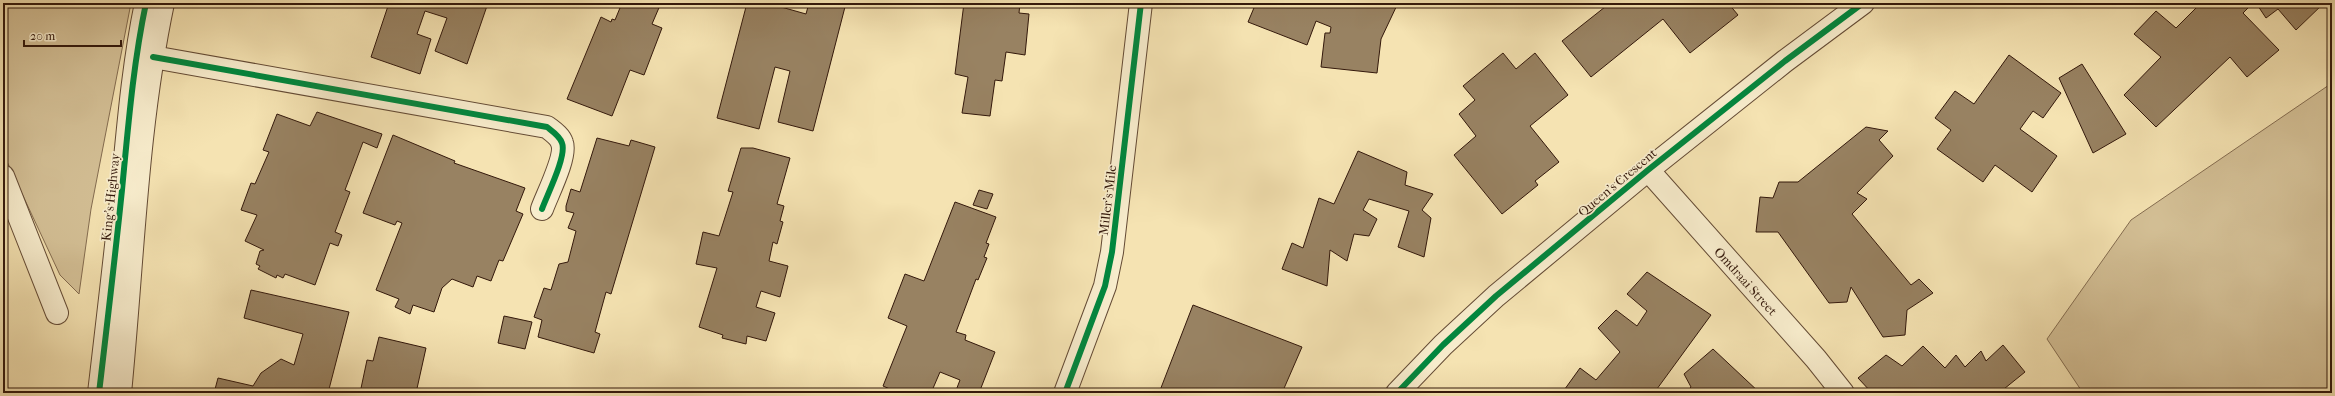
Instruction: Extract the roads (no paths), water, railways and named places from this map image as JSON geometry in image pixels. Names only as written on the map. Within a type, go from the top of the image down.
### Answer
[{"type":"street","name":"King's Highway","points":[[98,393],[110,307],[131,99],[146,3]]},
{"type":"street","name":"King's Highway","points":[[120,393],[136,209],[153,57],[163,3]]},
{"type":"street","name":"Miller's Mile","points":[[1065,393],[1105,286],[1112,252],[1141,3]]},
{"type":"street","name":"Queen's Crescent","points":[[1397,393],[1443,345],[1496,296],[1648,170],[1785,61],[1863,3]]},
{"type":"street","points":[[153,57],[547,127],[557,135],[562,143],[563,154],[542,209]]},
{"type":"street","name":"Omdraai Street","points":[[1648,170],[1816,360],[1843,393]]},
{"type":"street","points":[[3,176],[57,313]]}]
